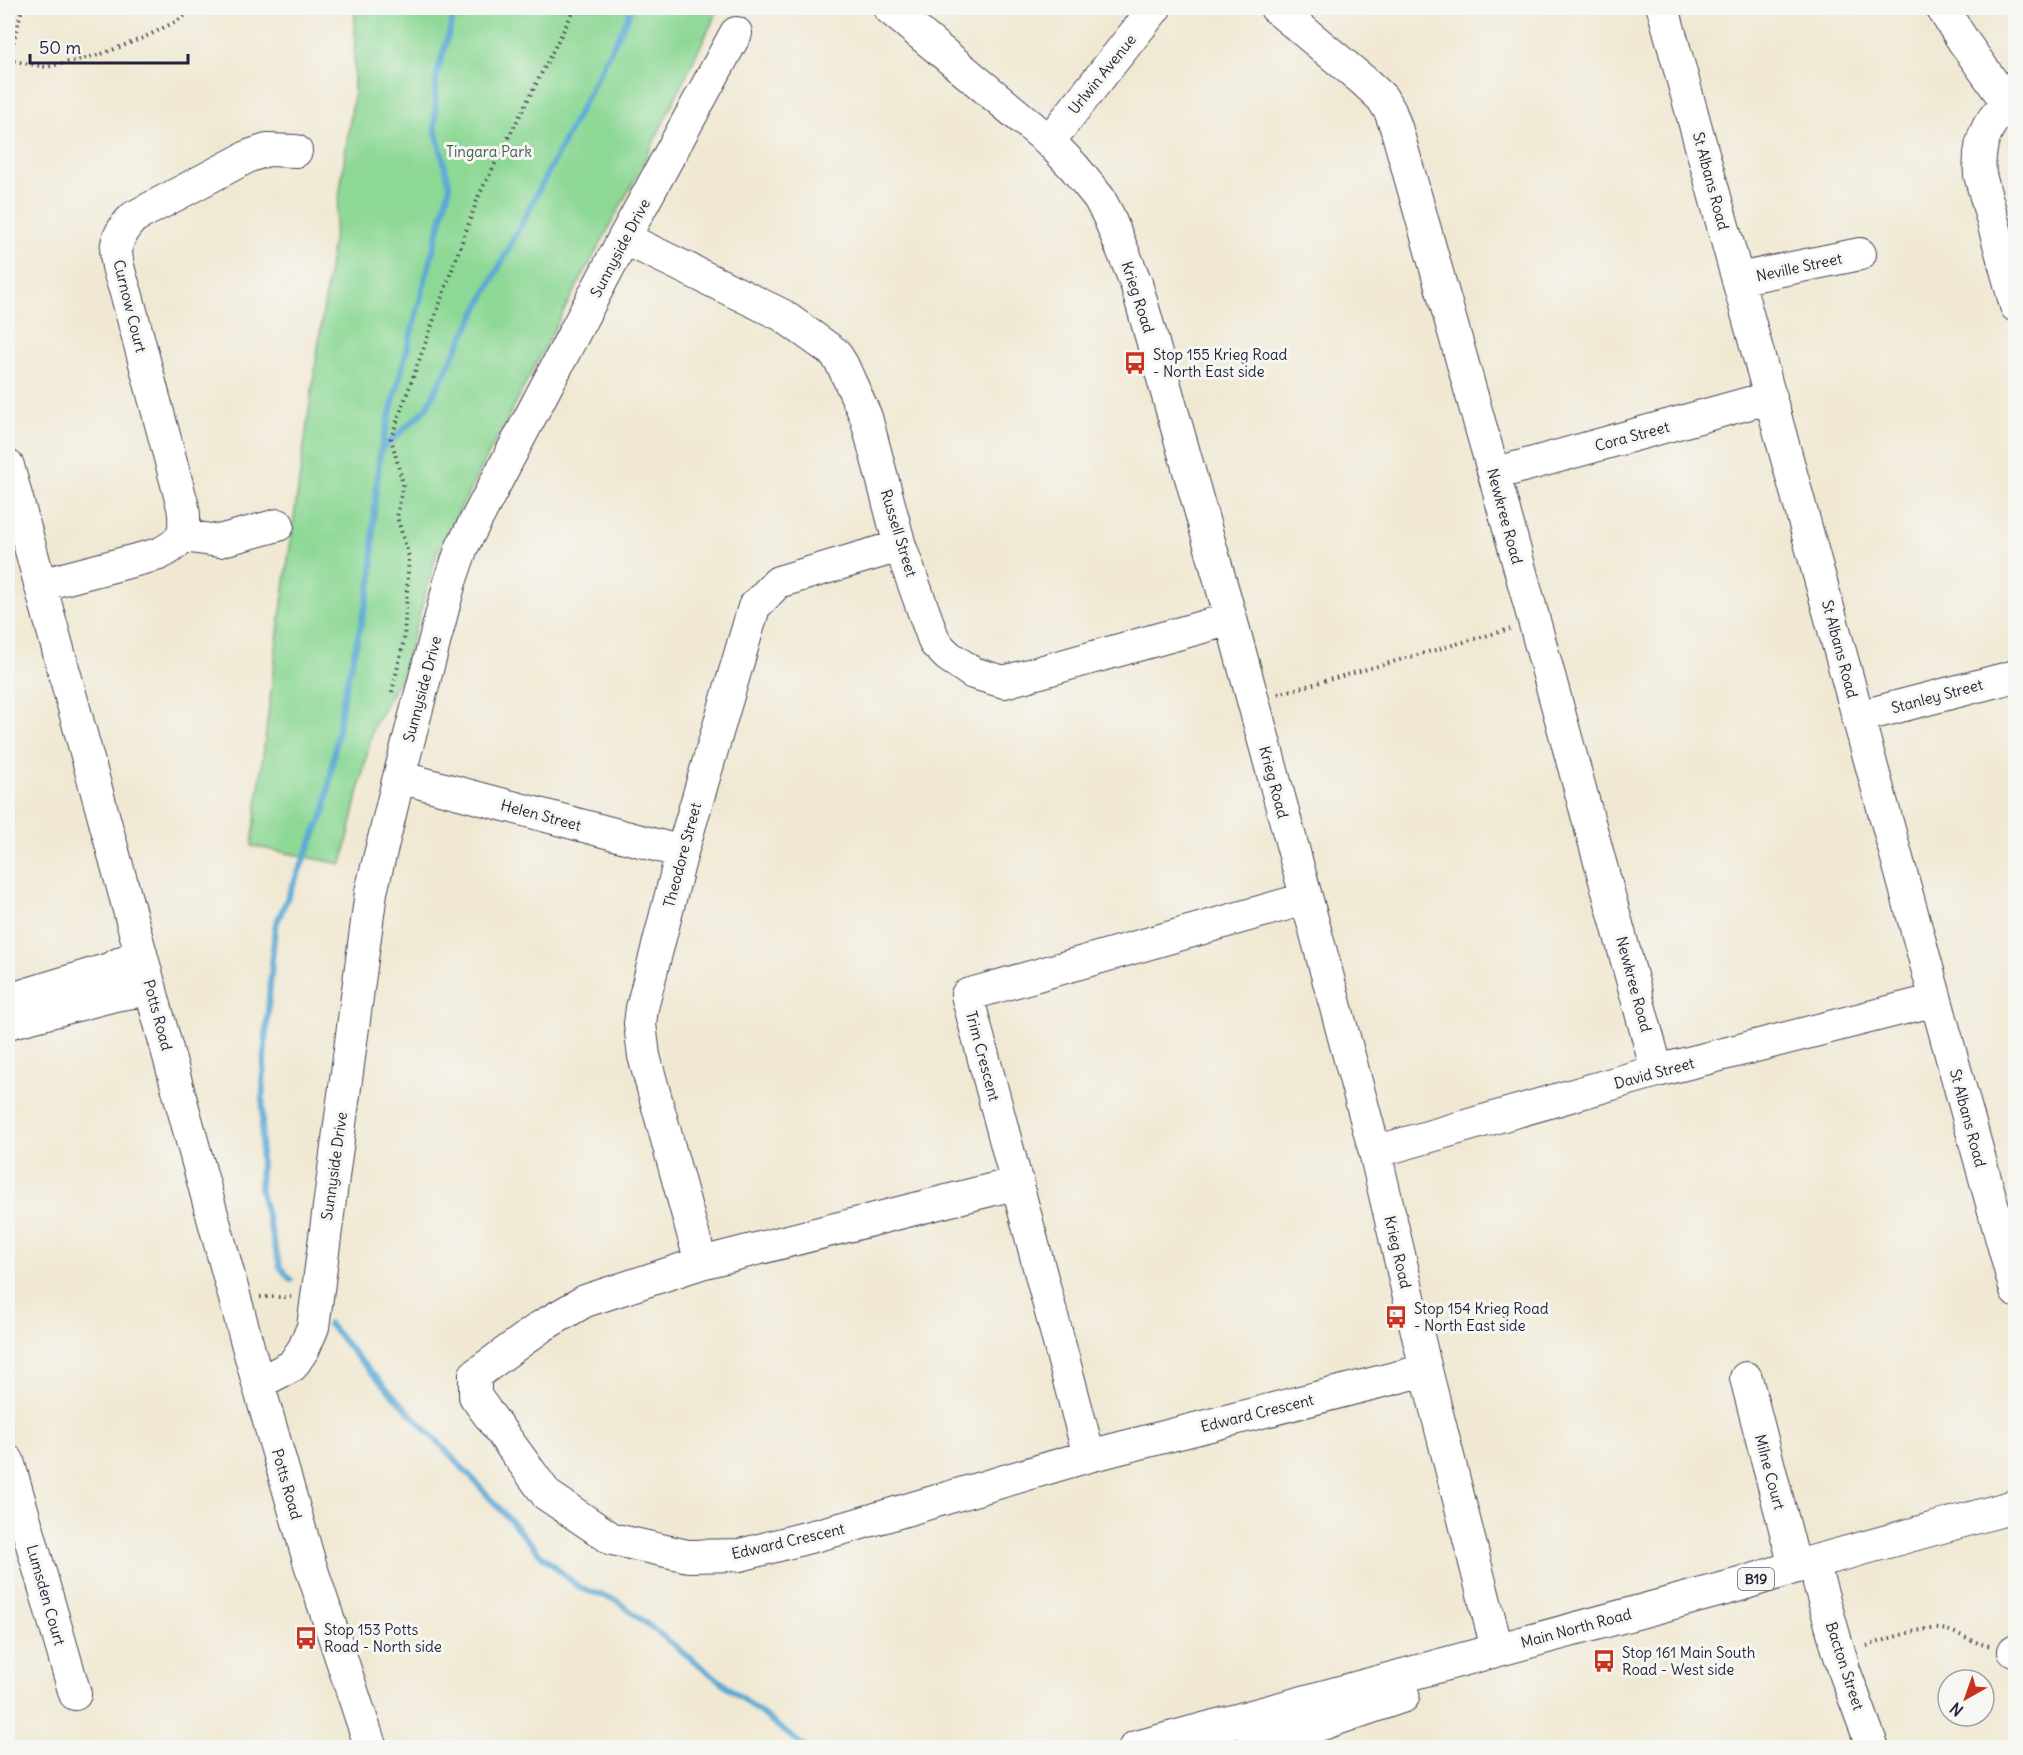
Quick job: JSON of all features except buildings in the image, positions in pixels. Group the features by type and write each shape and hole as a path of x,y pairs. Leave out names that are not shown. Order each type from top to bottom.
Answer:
{"main road":[{"name":"Main North Road","path":"1250,1748 1405,1696 1543,1659 2016,1506"},
{"name":"Main North Road","path":"1136,1748 1738,1585 1807,1575 2016,1528"},
{"path":"1471,1678 1497,1649 1515,1656 1543,1659"}],"street":[{"name":"Krieg Road","path":"889,8 1049,141 1074,167 1099,198 1108,214 1136,283 1231,619 1375,1152 1426,1370 1497,1649"},
{"name":"Urlwin Avenue","path":"1049,141 1155,8"},
{"name":"Newkree Road","path":"1276,8 1365,82 1382,98 1390,111 1401,142 1494,474 1657,1071"},
{"name":"St Albans Road","path":"1663,8 2016,1291"},
{"path":"1942,8 1964,42 2012,101 1998,111 1991,122 1980,147 1978,161 2016,306"},
{"name":"Sunnyside Drive","path":"258,1383 292,1366 304,1348 313,1327 371,892 450,582 462,547 624,238 736,33"},
{"name":"Curnow Court","path":"183,536 185,521 183,507 127,296 118,270 116,254 119,235 134,217 249,156 267,150 296,151"},
{"name":"Russell Street","path":"624,238 782,315 835,353 866,417 900,546 935,643 948,656 973,673 1004,682 1231,619"},
{"name":"Neville Street","path":"1738,279 1860,254"},
{"name":"Cora Street","path":"1494,474 1771,397"},
{"name":"Potts Road","path":"8,466 238,1311 310,1564 356,1748"},
{"path":"40,585 159,554 173,547 183,536 219,541 278,525"},
{"name":"Theodore Street","path":"701,1263 644,1056 640,1024 642,1008 682,852 754,607 778,582 900,546"},
{"name":"Stanley Street","path":"1858,717 2016,676"},
{"name":"Helen Street","path":"399,777 682,852"},
{"name":"Trim Crescent","path":"1089,1456 967,995 1305,899"},
{"path":"8,1000 109,969 141,953"},
{"path":"8,1023 115,995 151,989"},
{"name":"David Street","path":"1375,1152 1657,1071 1936,1000"},
{"name":"Edward Crescent","path":"1018,1184 701,1263 585,1301 542,1326 475,1375 475,1396 547,1495 612,1539 688,1556 740,1556 848,1527 1089,1456 1426,1370"},
{"name":"Milne Court","path":"1746,1378 1807,1575"},
{"name":"Lumsden Court","path":"8,1461 75,1694"},
{"name":"Potts Road","path":"310,1564 371,1748"},
{"name":"Bacton Street","path":"1807,1575 1873,1748"}],"path":[{"path":"22,8 8,60 46,67 99,54 143,38 176,22 197,8"},
{"path":"391,700 404,640 408,557 397,517 403,484 391,438 479,195 575,8"},
{"path":"1274,695 1511,628"},
{"path":"238,1311 252,1308 250,1293 262,1298 300,1297"},
{"path":"1867,1646 1906,1634 1936,1629 1950,1631 1974,1643 2015,1651"}],"green space":[{"name":"Tingara Park","path":"355,8 719,8 642,166 437,553 402,675 373,728 342,864 252,846 280,617 354,92"}],"waterway":[{"path":"291,1280 280,1267 260,1188 264,1058 275,927 325,810 343,699 372,578 374,511 380,452 450,186 435,128 436,78 456,8"},
{"path":"380,451 426,409 631,8"},
{"path":"329,1324 542,1556 580,1588 616,1600 806,1748"}],"place":[{"name":"Stop 155 Krieg Road - North East side","path":"1135,363"},
{"name":"Stop 154 Krieg Road - North East side","path":"1396,1317"},
{"name":"Stop 153 Potts Road - North side","path":"306,1638"},
{"name":"Stop 161 Main South Road - West side","path":"1604,1661"}]}
